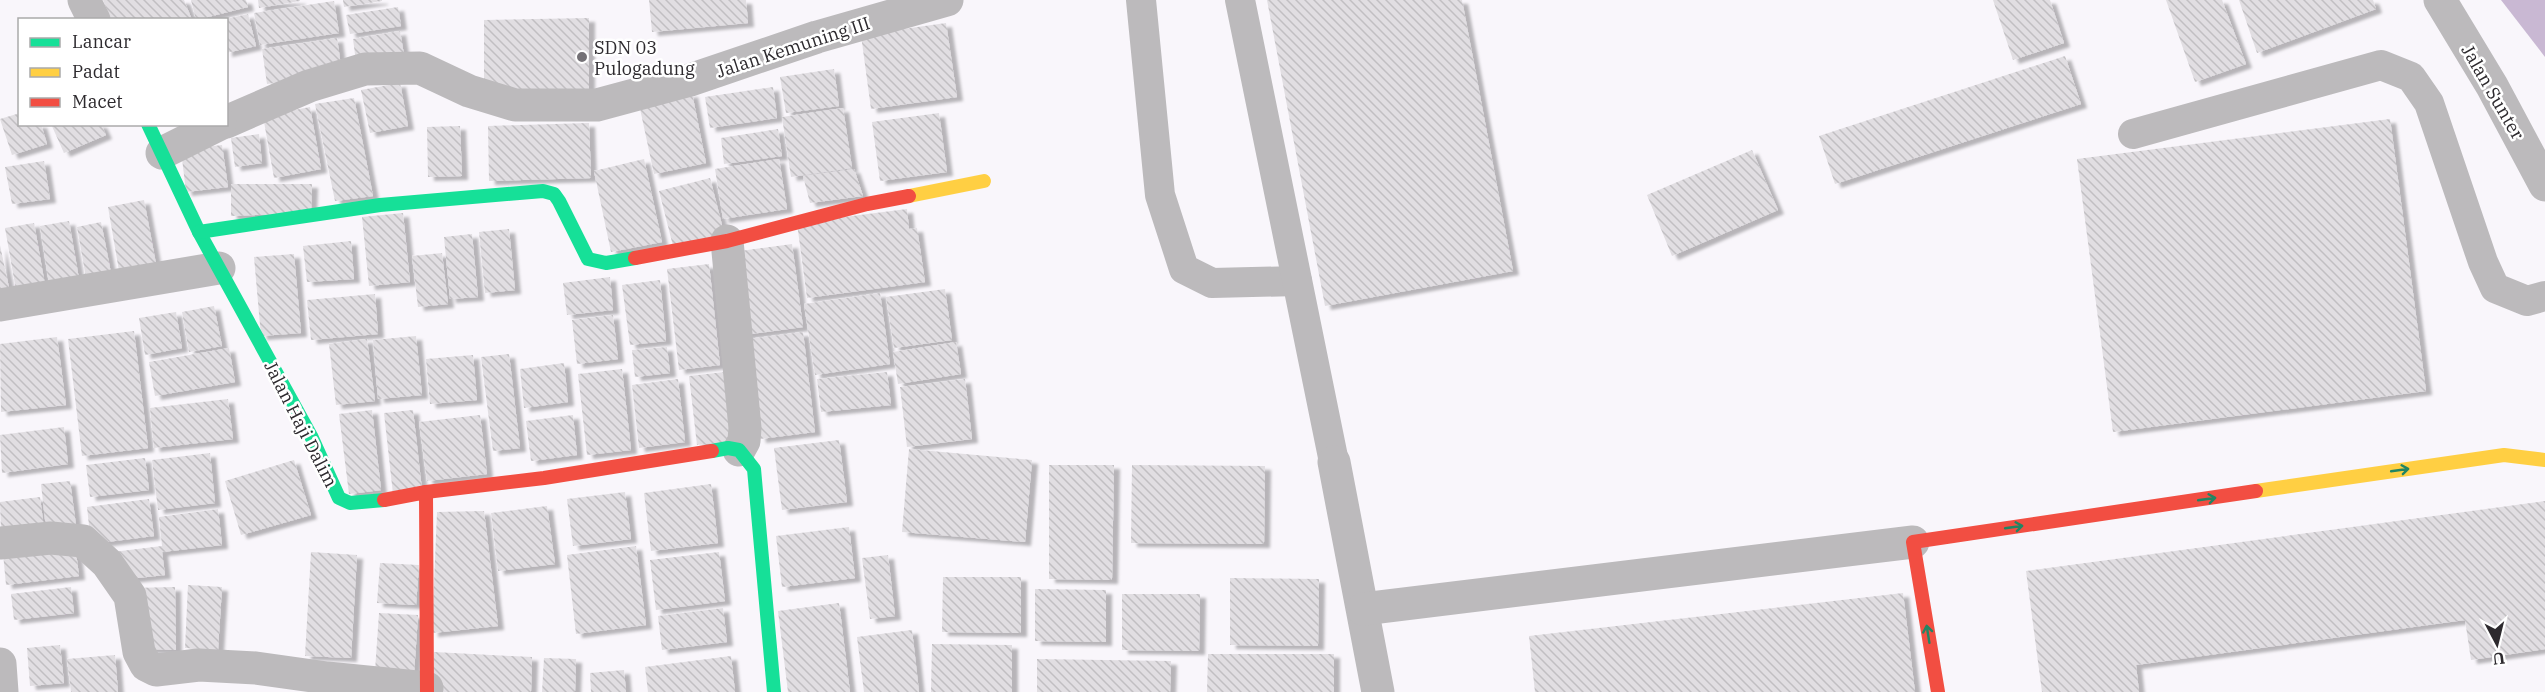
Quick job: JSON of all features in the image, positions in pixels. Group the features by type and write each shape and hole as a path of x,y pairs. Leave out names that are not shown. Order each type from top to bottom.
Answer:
{"street":[{"path":"84,0 93,18"},
{"name":"Jalan Kemuning III","path":"228,121 309,86 365,69 420,68 469,91 515,105 597,105 690,80 818,37 947,0"},
{"name":"Jalan Sunter","path":"2440,0 2492,86 2545,185"},
{"path":"155,139 211,126"},
{"name":"Jalan Haji Dalim","path":"155,139 199,232 311,436 339,498 350,503 365,503 426,492"},
{"path":"199,232 380,205 543,191 554,194 559,201 588,259 606,263 727,241 867,204 984,181"},
{"path":"727,241 745,428 744,441 739,450"},
{"path":"0,305 219,268"},
{"path":"0,543 51,538 82,541 107,563 130,596 139,652 146,665 156,670 199,665 256,668 427,690 426,492 544,478 728,448 739,450 754,469 774,692"},
{"path":"1364,609 1913,542 2504,455 2545,460"},
{"path":"1334,462 1364,609 1378,692"},
{"path":"1913,542 1938,692"},
{"path":"0,664 2,692"}],"lane":[{"path":"1141,0 1160,195 1184,269 1212,283 1297,281"},
{"path":"1240,0 1334,462"},
{"path":"2133,134 2381,65 2411,76 2429,103 2483,262 2495,288 2527,301 2545,296"}],"shaded area":[{"path":"2501,0 2545,0 2545,57"}],"building":[{"path":"103,0 184,0 191,18 110,18"},
{"path":"191,0 246,0 248,7 204,18 196,18"},
{"path":"258,0 300,0 300,1 259,8"},
{"path":"343,0 382,0 382,1 344,7"},
{"path":"649,0 746,0 748,23 652,32"},
{"path":"1267,0 1462,0 1513,271 1325,306"},
{"path":"1993,0 2050,0 2064,43 2013,60"},
{"path":"2166,0 2222,0 2246,64 2195,82"},
{"path":"2239,0 2373,0 2376,9 2257,53"},
{"path":"334,1 339,33 260,45 254,13"},
{"path":"398,7 401,26 350,34 346,15"},
{"path":"248,14 256,46 228,53 228,19"},
{"path":"589,18 589,90 484,91 484,20"},
{"path":"946,23 957,97 871,109 861,35"},
{"path":"400,31 404,55 356,62 353,39"},
{"path":"337,38 342,73 267,84 262,49"},
{"path":"2065,56 2081,104 1835,184 1819,136"},
{"path":"834,69 839,106 786,113 780,77"},
{"path":"400,83 408,126 370,133 361,90"},
{"path":"773,87 777,118 710,128 705,97"},
{"path":"692,93 706,163 654,174 639,104"},
{"path":"354,98 373,196 335,201 315,104"},
{"path":"310,107 321,169 274,178 263,116"},
{"path":"843,108 852,168 791,177 782,117"},
{"path":"939,113 947,172 880,181 872,122"},
{"path":"18,114 18,126 42,126 47,144 12,155 0,119"},
{"path":"2390,119 2426,391 2113,432 2077,159"},
{"path":"589,123 591,178 489,181 488,126"},
{"path":"52,126 102,126 106,135 64,153"},
{"path":"460,126 462,176 428,177 427,127"},
{"path":"778,129 782,156 724,164 721,138"},
{"path":"259,134 262,163 235,167 231,138"},
{"path":"222,145 228,187 186,192 181,150"},
{"path":"1752,150 1778,210 1672,256 1647,195"},
{"path":"644,159 662,242 611,252 594,171"},
{"path":"779,159 787,209 723,219 715,169"},
{"path":"44,161 50,199 12,204 5,167"},
{"path":"854,169 863,196 810,203 803,176"},
{"path":"710,178 724,233 673,246 659,191"},
{"path":"231,184 312,184 311,213 231,216"},
{"path":"144,200 156,264 119,271 108,207"},
{"path":"907,209 909,229 917,228 925,282 807,298 797,223"},
{"path":"403,213 410,282 369,286 362,217"},
{"path":"69,221 79,279 49,284 40,226"},
{"path":"101,222 111,273 86,278 77,227"},
{"path":"34,223 45,285 16,290 5,228"},
{"path":"509,229 515,290 485,293 479,232"},
{"path":"472,234 478,297 450,299 444,237"},
{"path":"351,241 354,279 307,282 303,246"},
{"path":"792,244 803,327 744,335 733,252"},
{"path":"0,245 9,288 0,289"},
{"path":"442,253 448,304 418,307 412,256"},
{"path":"294,254 301,333 261,336 254,257"},
{"path":"709,264 720,365 679,370 667,269"},
{"path":"610,277 613,310 567,315 563,283"},
{"path":"660,280 666,341 630,345 622,285"},
{"path":"945,289 952,340 894,348 886,297"},
{"path":"880,293 890,364 815,375 804,304"},
{"path":"375,294 378,334 311,340 307,300"},
{"path":"214,306 222,346 189,352 182,312"},
{"path":"176,312 182,348 145,355 139,318"},
{"path":"613,315 618,359 577,364 572,320"},
{"path":"134,331 148,448 82,456 68,339"},
{"path":"803,332 815,432 760,439 747,339"},
{"path":"416,336 422,395 378,399 373,340"},
{"path":"57,337 66,405 1,412 0,344"},
{"path":"367,339 375,401 336,405 329,344"},
{"path":"956,342 961,374 898,384 893,352"},
{"path":"667,347 670,373 635,377 632,350"},
{"path":"229,348 235,382 155,396 149,362"},
{"path":"509,354 520,448 493,451 481,357"},
{"path":"473,355 477,400 430,404 426,359"},
{"path":"564,363 568,402 524,408 520,369"},
{"path":"622,369 631,450 587,455 578,374"},
{"path":"733,371 740,440 697,445 689,376"},
{"path":"887,372 891,405 821,412 817,379"},
{"path":"678,379 685,442 639,448 632,385"},
{"path":"965,379 972,439 907,447 900,387"},
{"path":"228,399 233,439 154,448 150,408"},
{"path":"372,410 381,490 349,494 339,414"},
{"path":"413,410 422,490 393,494 384,413"},
{"path":"480,415 487,474 427,481 419,422"},
{"path":"573,415 577,455 531,461 526,421"},
{"path":"64,427 68,464 2,473 0,435"},
{"path":"839,440 847,502 782,510 774,448"},
{"path":"909,449 1032,460 1025,542 902,532"},
{"path":"210,453 215,503 158,510 152,460"},
{"path":"145,458 149,490 90,497 86,465"},
{"path":"294,460 311,515 241,535 225,481"},
{"path":"1049,465 1114,465 1112,580 1049,579"},
{"path":"1132,465 1265,466 1264,544 1131,543"},
{"path":"70,481 77,533 47,537 41,484"},
{"path":"711,484 718,543 651,551 644,493"},
{"path":"625,492 631,539 573,546 567,499"},
{"path":"40,497 44,529 1,534 0,502"},
{"path":"149,499 154,536 91,544 87,507"},
{"path":"2545,501 2545,649 2471,660 2465,620 2136,665 2139,692 2042,692 2026,571"},
{"path":"547,506 555,564 498,571 491,513"},
{"path":"218,509 222,545 162,552 165,575 120,580 113,552 162,546 159,517"},
{"path":"484,511 498,626 432,633 437,512"},
{"path":"849,527 855,578 782,587 776,536"},
{"path":"75,544 79,576 6,585 3,553"},
{"path":"636,546 646,625 576,634 567,555"},
{"path":"311,552 357,555 351,658 305,656"},
{"path":"719,552 725,601 656,610 650,560"},
{"path":"888,555 895,616 870,619 862,558"},
{"path":"380,563 419,565 416,605 377,603"},
{"path":"943,577 1021,577 1021,633 942,632"},
{"path":"1230,578 1319,579 1318,646 1230,645"},
{"path":"188,585 222,587 218,650 185,648"},
{"path":"71,587 74,613 14,620 11,594"},
{"path":"175,587 176,650 143,649 131,588"},
{"path":"1035,589 1106,590 1106,642 1035,641"},
{"path":"1903,593 1915,692 1535,692 1529,636"},
{"path":"1122,594 1200,594 1199,651 1122,650"},
{"path":"839,603 850,692 788,692 778,611"},
{"path":"723,608 727,642 662,650 658,616"},
{"path":"379,613 418,615 414,674 375,671"},
{"path":"912,630 919,692 864,692 857,637"},
{"path":"932,644 1012,645 1012,692 931,692"},
{"path":"60,645 64,683 30,686 27,648"},
{"path":"434,652 532,657 531,692 432,692"},
{"path":"1208,654 1334,654 1334,692 1207,692"},
{"path":"115,655 118,692 71,692 67,659"},
{"path":"731,656 735,692 648,692 645,667"},
{"path":"544,658 576,659 575,692 542,692"},
{"path":"1037,659 1171,661 1170,692 1037,692"},
{"path":"624,670 626,692 591,692 590,673"}],"traffic: fast":[{"path":"149,126 199,232 311,436 339,498 350,503 384,500"},
{"path":"199,232 380,205 543,191 554,194 559,201 588,259 606,263 635,258"},
{"path":"712,451 728,448 739,450 754,469 774,692"}],"traffic: slow":[{"path":"909,196 984,181"},
{"path":"2256,491 2504,455 2545,460"}],"traffic: jam":[{"path":"635,258 727,241 867,204 909,196"},
{"path":"426,492 544,478 712,451"},
{"path":"1938,692 1913,542 2256,491"},
{"path":"384,500 426,492 427,692"}],"place":[{"name":"SDN 03 Pulogadung","path":"582,57"}]}
